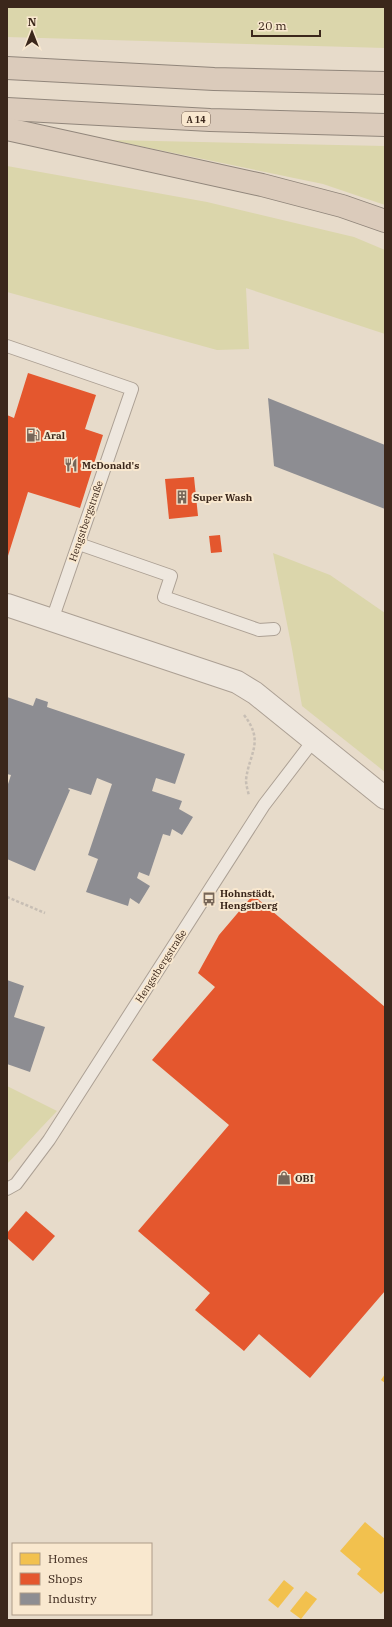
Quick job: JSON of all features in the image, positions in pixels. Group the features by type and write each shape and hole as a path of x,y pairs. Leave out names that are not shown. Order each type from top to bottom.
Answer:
{"highway":[{"path":"7,68 214,79 385,83"},
{"name":"A 14","path":"7,109 210,120 385,125"},
{"path":"7,130 262,185 342,206 385,221"}],"street":[{"path":"7,605 237,682 255,693 385,798"}],"lane":[{"name":"Hengstbergstraße","path":"7,346 132,389 52,620"},
{"path":"78,544 171,576 164,597 259,630 274,629"},
{"name":"Hengstbergstraße","path":"7,1189 16,1184 49,1140 264,805 313,741"}],"path":[{"path":"240,712 245,715 253,729 255,745 246,781 249,796 264,805"},
{"path":"7,897 45,913"}],"shaded area":[{"path":"7,7 385,8 385,48 7,37"},
{"path":"111,140 385,146 385,205 323,184"},
{"path":"7,166 207,202 354,237 385,250 385,334 246,288 249,349 217,350 7,292"},
{"path":"273,553 330,575 385,613 385,772 302,706"},
{"path":"7,1086 57,1111 7,1164"}],"building: Homes":[{"path":"385,1374 385,1383 381,1380"},
{"path":"365,1522 385,1539 385,1590 381,1594 357,1574 361,1569 340,1551"},
{"path":"284,1580 294,1588 278,1608 268,1600"},
{"path":"306,1591 317,1599 301,1619 290,1611"}],"building: Shops":[{"path":"28,373 96,395 85,429 103,435 80,508 28,492 7,559 7,415 14,418"},
{"name":"Super Wash","path":"194,477 198,516 169,519 165,479"},
{"path":"220,535 222,552 211,553 209,536"},
{"name":"OBI","path":"253,895 385,1007 385,1291 310,1378 259,1334 244,1351 195,1310 210,1293 138,1231 229,1125 152,1060 215,987 198,973 219,935"},
{"path":"26,1211 55,1236 33,1261 7,1238 7,1233"}],"building: Industry":[{"path":"268,398 385,445 385,509 274,466"},
{"path":"7,697 33,706 36,698 48,702 47,707 185,754 175,784 156,778 152,791 182,801 179,809 193,817 182,835 172,829 170,836 163,834 149,876 139,872 137,878 150,886 139,904 130,898 128,906 86,892 98,859 88,855 112,784 97,778 91,795 69,788 68,789 70,790 35,871 7,859 7,787 11,775 7,774"},
{"path":"7,980 24,986 14,1017 45,1027 30,1072 7,1064"}],"place":[{"name":"Aral","path":"33,435"},
{"name":"McDonald's","path":"71,465"},
{"name":"Super Wash","path":"182,497"},
{"name":"Hohnstädt, Hengstberg","path":"209,899"},
{"name":"OBI","path":"284,1178"}]}
